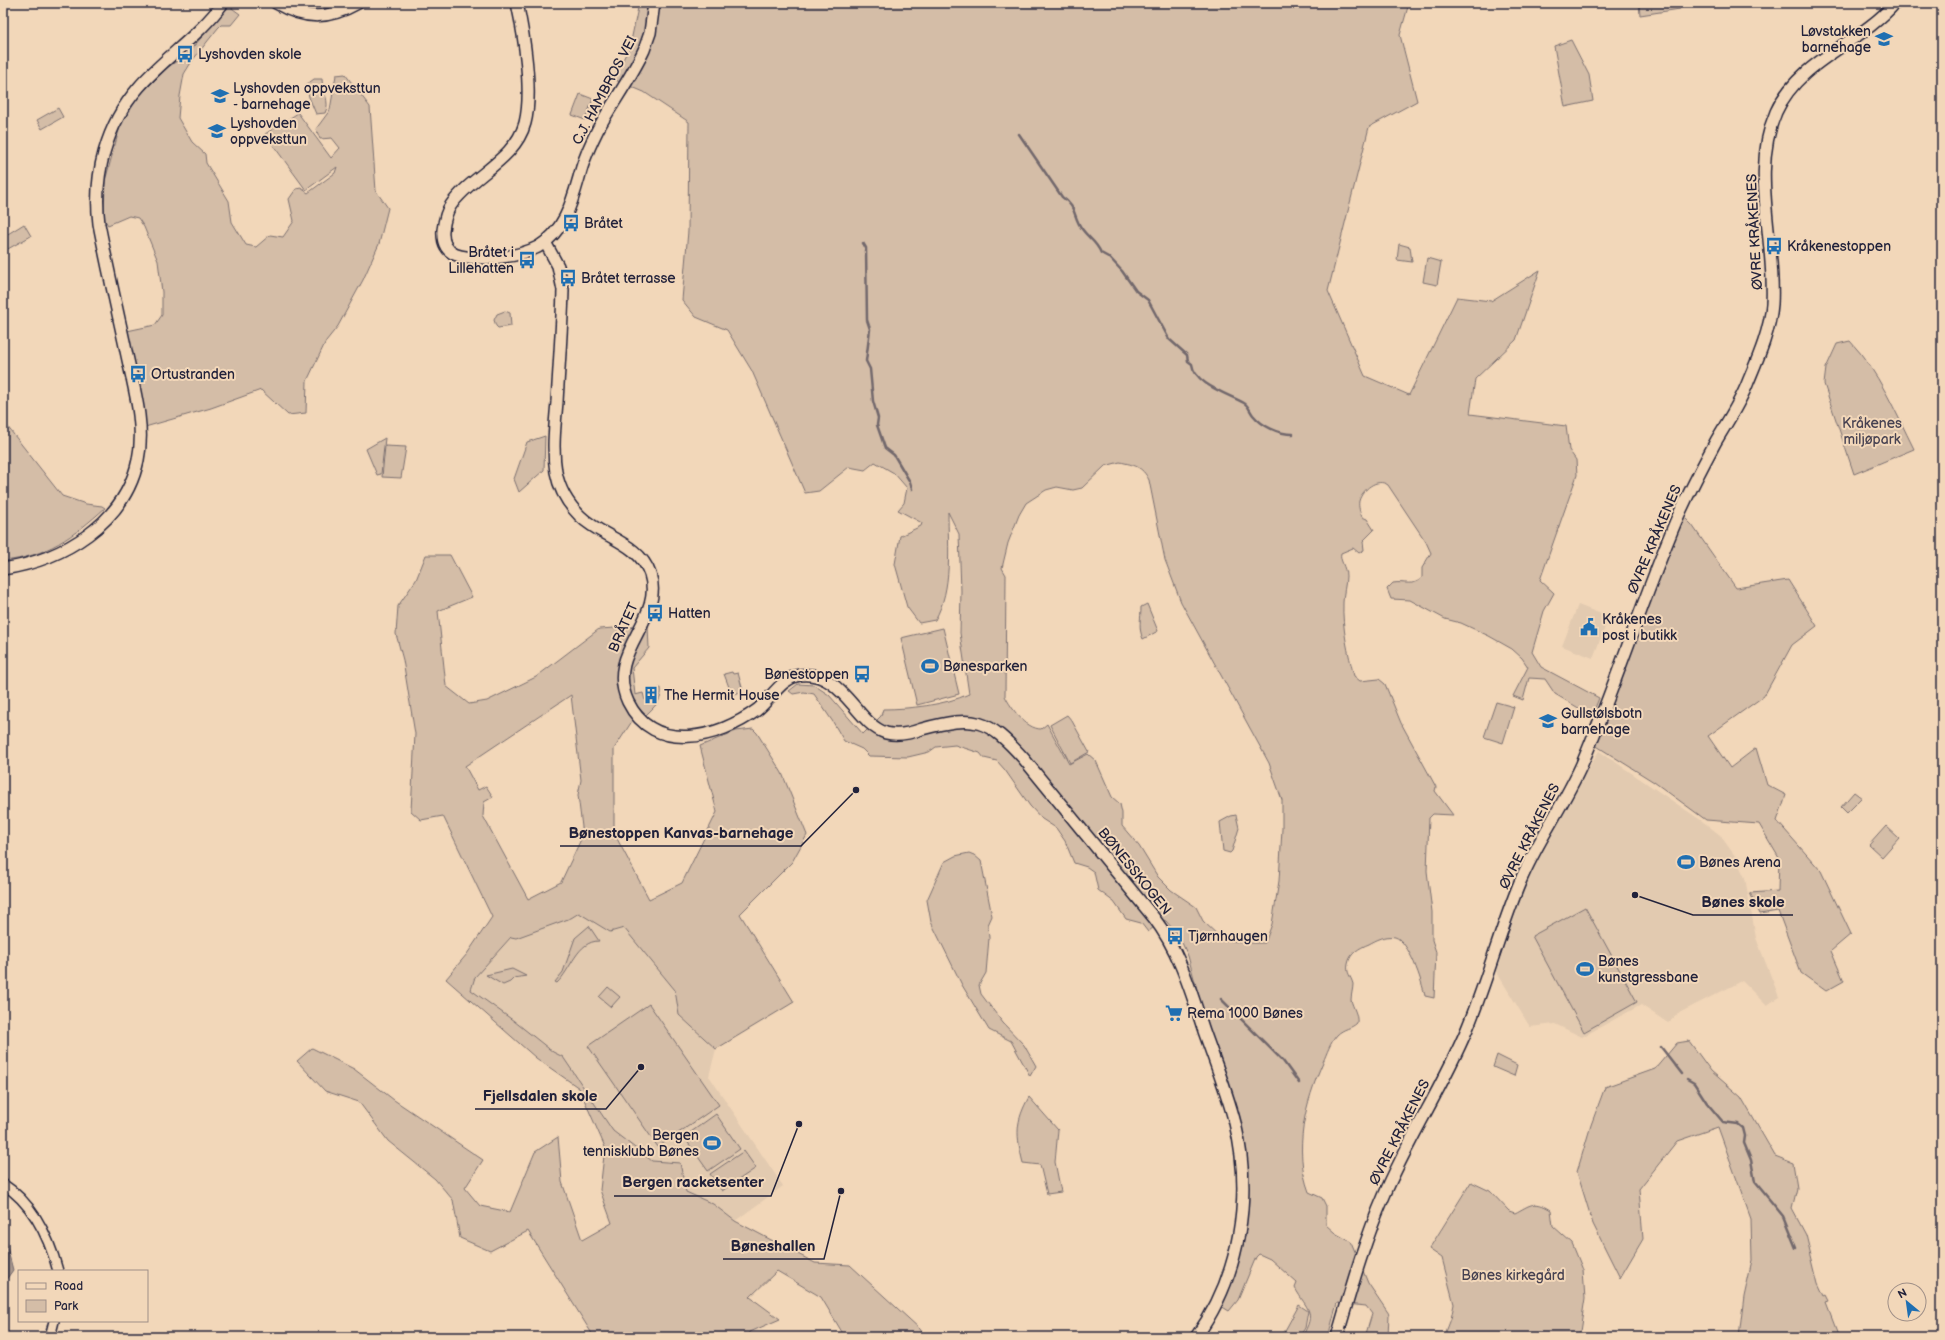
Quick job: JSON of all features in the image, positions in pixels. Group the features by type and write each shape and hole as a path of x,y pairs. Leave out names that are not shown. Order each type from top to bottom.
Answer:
{"main road":[{"path":"3,569 31,564 49,558 80,541 116,509 131,483 138,459 140,434 138,410 99,224 96,197 99,170 107,141 128,101 143,84 207,23 223,3"},
{"path":"276,3 294,12 313,16 337,13 358,3"},
{"name":"C.J. HAMBROS VEI","path":"517,3 528,83 527,108 524,124 513,146 465,190 450,206 444,225 443,241 445,246 455,255 486,258 519,254 545,242 558,230 566,216 590,146 644,50 650,34 654,3"},
{"name":"ØVRE KRÅKENES","path":"1337,1337 1363,1249 1384,1194 1452,1063 1467,1028 1524,872 1581,766 1651,579 1672,529 1708,455 1746,388 1762,345 1772,304 1772,265 1765,178 1766,144 1775,116 1782,101 1800,77 1819,60 1876,22 1895,3"},
{"name":"BRÅTET","path":"545,242 558,266 563,290 554,455 559,483 570,503 585,520 598,530 630,548 639,555 649,572 652,586 649,609 624,662 622,678 628,702 639,717 652,728 674,737 691,738 709,734 747,716 762,706 784,682 794,676"},
{"name":"BØNESSKOGEN","path":"794,676 813,676 836,686 870,722 886,733 913,732 958,721 984,725 998,732 1024,759 1166,935 1185,974 1230,1107 1238,1139 1242,1170 1241,1220 1231,1266 1217,1304 1196,1337"}],"street":[{"path":"3,1184 20,1197 40,1224 48,1239 58,1270"},
{"path":"50,1337 54,1322"}],"shaded area":[{"path":"1578,605 1609,617 1593,658 1562,646"},
{"path":"1599,751 1702,821 1720,835 1735,856 1745,878 1756,938 1779,997 1766,1005 1742,981 1679,1013 1668,1023 1641,1005 1582,1037 1555,1024 1530,1027 1496,971 1525,886 1582,778"},
{"path":"579,913 610,932 624,928 675,990 679,1015 716,1049 709,1076 783,1186 735,1221 713,1204 686,1192 680,1163 652,1161 613,1131 563,1057 553,1052 514,1021 471,990 475,977 511,937 516,938 571,918"},
{"path":"3,1232 13,1270 3,1284"}],"green space":[{"path":"639,3 1409,3 1400,35 1417,101 1369,127 1328,291 1365,376 1409,395 1457,297 1491,301 1540,270 1516,340 1475,379 1470,414 1566,426 1569,450 1576,460 1577,475 1540,580 1554,593 1544,611 1532,652 1541,667 1599,698 1592,716 1555,694 1545,679 1529,678 1523,700 1513,696 1528,667 1522,658 1512,649 1461,623 1445,619 1410,600 1391,599 1387,589 1393,583 1412,583 1419,581 1422,578 1422,568 1431,553 1426,542 1388,485 1384,483 1375,484 1370,486 1363,493 1359,501 1360,511 1362,517 1367,519 1374,530 1363,541 1364,550 1359,553 1353,548 1341,553 1346,576 1343,603 1344,631 1354,676 1360,681 1379,679 1385,684 1401,723 1436,787 1435,791 1453,815 1433,814 1429,818 1427,871 1432,912 1432,940 1436,952 1434,998 1425,996 1418,972 1410,954 1400,940 1395,937 1385,937 1362,947 1353,954 1349,960 1348,970 1353,984 1351,1000 1356,1014 1357,1023 1337,1035 1329,1048 1306,1110 1303,1126 1302,1159 1304,1176 1309,1192 1322,1198 1326,1206 1326,1225 1335,1233 1351,1242 1368,1283 1389,1314 1388,1337 1365,1337 1372,1314 1366,1306 1337,1303 1328,1337 1302,1337 1310,1316 1309,1311 1295,1288 1297,1283 1270,1259 1259,1254 1256,1257 1238,1300 1229,1311 1221,1306 1246,1209 1217,1050 1202,1008 1188,956 1179,936 1166,921 1162,920 1148,932 1141,923 1126,919 1114,902 1098,890 1094,872 1087,867 1074,863 1065,841 1056,828 1042,819 1030,806 997,761 984,758 980,753 955,745 936,747 929,752 908,757 869,756 862,749 844,741 814,694 804,692 793,694 789,691 798,684 814,685 829,695 863,734 881,716 883,709 927,706 949,701 969,694 960,633 961,591 959,534 948,512 949,554 945,595 935,620 919,623 907,607 895,564 900,536 921,526 922,523 898,510 904,503 907,488 894,473 875,462 865,470 849,467 819,491 805,493 752,371 727,330 696,317 682,300 688,231 689,122 644,92 613,79 630,46","holes":["1120,462 1137,467 1149,480 1165,560 1181,602 1269,763 1282,800 1279,881 1272,924 1265,943 1244,943 1222,939 1203,921 1196,907 1171,890 1158,877 1139,846 1122,826 1120,804 1112,797 1096,761 1088,754 1069,764 1047,724 1041,729 1030,726 1015,712 1005,696 1006,575 1002,568 1008,543 1019,515 1026,503 1046,490 1057,487 1073,490 1082,488 1105,466"]},
{"path":"1639,3 1679,3 1680,9 1640,15"},
{"path":"229,6 240,14 231,25 221,25 218,28 192,61 184,74 178,118 192,142 205,154 206,163 229,201 232,222 246,245 256,247 270,235 283,237 294,221 289,199 296,189 301,188 308,193 335,173 337,167 306,190 265,134 298,113 331,158 340,148 332,138 320,139 316,129 330,110 336,75 345,74 370,107 376,191 388,208 379,244 363,280 338,326 326,341 307,381 306,413 288,415 261,390 211,408 145,427 127,331 155,325 162,315 162,292 158,261 144,227 138,218 129,216 108,225 104,219 105,181 121,123 138,97 168,67 186,55"},
{"path":"1571,40 1589,75 1593,101 1565,107 1554,46"},
{"path":"314,79 322,79 327,101 327,109 325,113 316,114 309,97 306,85"},
{"path":"580,94 593,99 585,120 572,115"},
{"path":"58,108 63,117 42,129 37,120"},
{"path":"24,224 31,236 6,250 3,244 3,237"},
{"path":"1399,244 1410,247 1412,262 1397,260"},
{"path":"1427,258 1441,262 1437,285 1423,282"},
{"path":"505,311 510,313 511,326 498,328 494,320 497,314"},
{"name":"Kråkenes miljøpark","path":"1850,341 1870,366 1878,379 1914,449 1854,474 1824,384 1826,368 1837,344"},
{"path":"3,421 62,496 86,504 102,506 105,508 82,528 58,544 33,555 3,561"},
{"path":"545,436 544,470 519,492 514,479 527,442"},
{"path":"385,438 381,474 377,475 366,449"},
{"path":"385,446 406,447 401,478 382,477"},
{"path":"1681,514 1692,525 1736,588 1788,580 1817,626 1792,645 1764,696 1708,736 1730,768 1756,748 1767,785 1786,795 1777,821 1821,871 1851,934 1831,951 1844,981 1826,991 1801,973 1778,911 1760,914 1750,893 1778,891 1779,858 1759,824 1706,820 1654,782 1595,745 1587,733"},
{"path":"426,555 450,555 472,597 438,611 446,686 469,704 487,701 536,677 599,629 648,626 649,648 632,668 635,695 643,693 645,700 659,696 657,689 661,688 661,696 646,715 640,709 614,749 614,833 649,899 682,883 717,812 700,746 736,731 753,729 757,733 782,773 807,835 792,862 740,914 794,1002 716,1049 679,1015 675,990 624,928 610,932 579,913 571,918 516,938 511,937 475,977 471,990 514,1021 553,1052 563,1057 613,1131 652,1161 680,1163 686,1192 713,1204 735,1221 815,1263 850,1265 920,1329 925,1337 845,1337 821,1297 777,1271 750,1297 780,1319 750,1332 749,1337 594,1337 528,1231 490,1251 460,1238 453,1200 435,1179 388,1141 359,1102 325,1091 297,1061 312,1048 354,1069 394,1100 483,1160 465,1188 480,1206 510,1212 535,1152 558,1137 562,1182 582,1240 612,1223 600,1190 605,1147 579,1088 536,1058 446,979 467,954 492,917 443,816 421,820 411,811 415,734 403,660 396,634 398,606 416,580","holes":["571,695 581,780 578,795 583,835 561,882 528,899 483,816 484,802 493,797 486,786 478,790 465,766"]},
{"path":"1147,604 1158,631 1143,639 1140,627 1141,607"},
{"name":"Bønesparken","path":"943,628 959,694 917,705 901,638"},
{"path":"732,672 733,674 738,673 743,691 732,695 724,674"},
{"path":"1496,702 1514,707 1503,743 1484,737"},
{"path":"1067,715 1072,721 1089,752 1070,763 1050,725"},
{"path":"1854,792 1862,798 1847,813 1841,807"},
{"path":"1236,815 1239,828 1232,851 1230,853 1223,851 1220,822"},
{"path":"1886,826 1899,838 1882,857 1869,845"},
{"path":"969,853 981,861 992,916 988,925 989,938 986,973 979,985 981,994 1003,1023 1024,1045 1036,1066 1030,1076 1011,1041 989,1030 962,985 931,922 927,900 944,862 955,856"},
{"name":"Bønes kunstgressbane","path":"1585,907 1637,1002 1584,1032 1532,936"},
{"path":"589,926 599,941 591,942 585,946 575,957 557,983 555,982 563,972 575,938"},
{"path":"512,969 526,976 514,978 510,982 503,985 486,975"},
{"path":"608,987 620,997 611,1007 599,997"},
{"path":"649,1004 719,1105 658,1147 588,1046"},
{"path":"1689,1041 1711,1071 1741,1097 1775,1156 1793,1163 1797,1188 1792,1209 1806,1235 1818,1284 1824,1297 1826,1296 1829,1302 1826,1303 1839,1337 1739,1337 1744,1296 1752,1260 1751,1219 1718,1127 1677,1141 1639,1189 1643,1239 1620,1278 1593,1224 1577,1172 1591,1125 1605,1087 1655,1069 1677,1043"},
{"path":"1497,1055 1517,1065 1514,1076 1493,1067"},
{"path":"1029,1097 1058,1130 1055,1162 1061,1192 1047,1194 1040,1165 1023,1163 1018,1129 1021,1114"},
{"name":"Bergen tennisklubb Bønes","path":"716,1114 740,1149 708,1171 684,1137"},
{"path":"744,1151 756,1168 722,1191 710,1174"},
{"name":"Bønes kirkegård","path":"1471,1182 1490,1191 1509,1211 1515,1213 1528,1206 1536,1204 1551,1210 1553,1226 1572,1243 1583,1270 1585,1298 1579,1337 1444,1337 1451,1319 1454,1304 1442,1258 1429,1249"},
{"path":"1299,1305 1308,1311 1305,1328 1299,1337 1282,1336"}],"waterway":[{"path":"1019,134 1062,197 1073,208 1079,225 1101,253 1110,258 1122,271 1136,291 1148,300 1169,339 1187,355 1188,361 1192,364 1194,371 1199,377 1213,388 1245,404 1261,423 1276,431 1293,434"},
{"path":"863,243 866,248 867,320 870,329 866,361 870,369 873,401 878,418 877,425 885,448 894,455 910,482 912,489"},
{"path":"1221,999 1283,1061 1299,1083"},
{"path":"1661,1047 1682,1074"},
{"path":"1687,1079 1694,1083 1707,1103 1723,1122 1738,1124 1743,1128 1745,1136 1744,1143 1751,1160 1755,1182 1783,1216 1796,1248"}],"place":[{"name":"Løvstakken barnehage","path":"1884,39"},
{"name":"Lyshovden skole","path":"185,54"},
{"name":"Lyshovden oppveksttun - barnehage","path":"220,96"},
{"name":"Lyshovden oppveksttun","path":"217,131"},
{"name":"Bråtet","path":"571,223"},
{"name":"Kråkenestoppen","path":"1774,246"},
{"name":"Bråtet i Lillehatten","path":"527,260"},
{"name":"Bråtet terrasse","path":"568,278"},
{"name":"Ortustranden","path":"138,374"},
{"name":"Hatten","path":"655,613"},
{"name":"Kråkenes post i butikk","path":"1589,627"},
{"name":"Bønesparken","path":"930,666"},
{"name":"Bønestoppen","path":"862,674"},
{"name":"The Hermit House","path":"651,695"},
{"name":"Gullstølsbotn barnehage","path":"1548,721"},
{"name":"Bønestoppen Kanvas-barnehage","path":"856,790"},
{"name":"Bønes Arena","path":"1686,862"},
{"name":"Bønes skole","path":"1635,895"},
{"name":"Tjørnhaugen","path":"1175,936"},
{"name":"Bønes kunstgressbane","path":"1585,969"},
{"name":"Rema 1000 Bønes","path":"1174,1013"},
{"name":"Fjellsdalen skole","path":"641,1067"},
{"name":"Bergen racketsenter","path":"799,1124"},
{"name":"Bergen tennisklubb Bønes","path":"712,1143"},
{"name":"Bøneshallen","path":"841,1191"}]}
